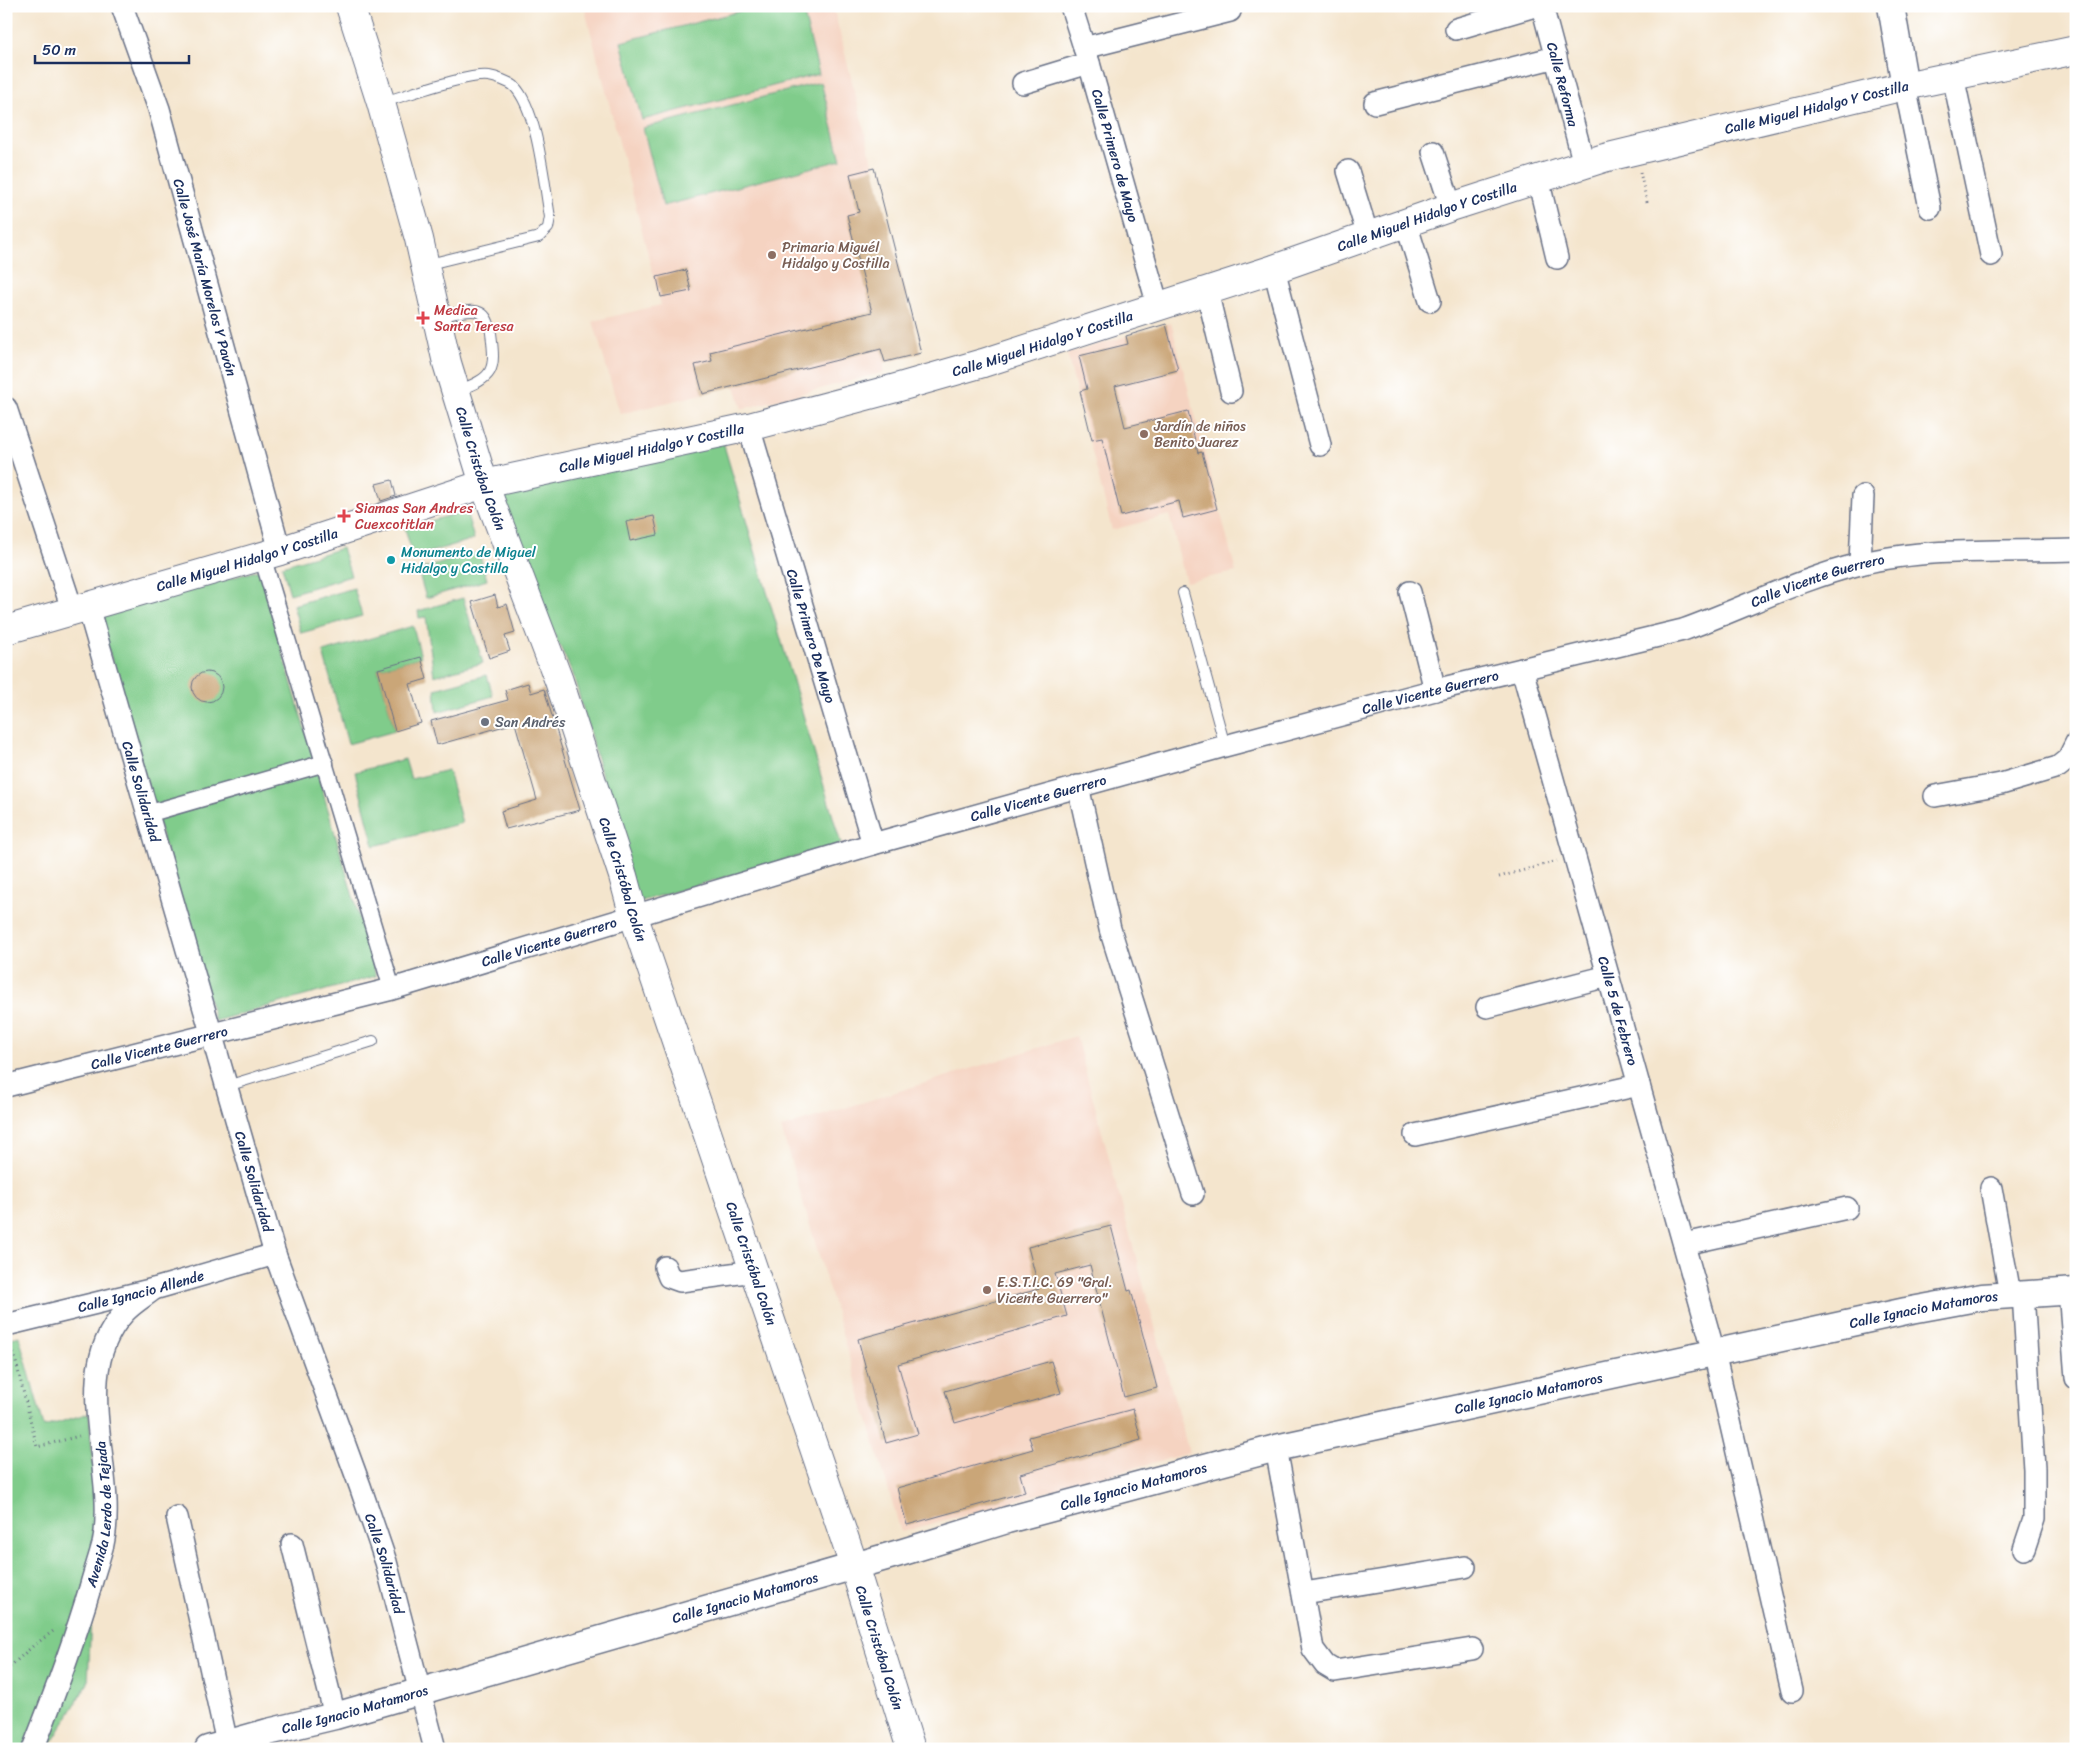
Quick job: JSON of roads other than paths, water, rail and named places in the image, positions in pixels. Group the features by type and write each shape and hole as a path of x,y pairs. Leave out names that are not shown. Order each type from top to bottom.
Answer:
{"main road":[{"name":"Calle Cristóbal Colón","path":"350,6 381,102 425,265 447,363 484,484 559,682 623,876 634,917 854,1566 911,1749"},
{"name":"Calle Miguel Hidalgo Y Costilla","path":"6,630 271,553 484,484 749,427 974,365 1274,269 1406,222 1584,164 1634,150 1905,86 2076,50"}],"street":[{"name":"Calle José María Morelos Y Pavón","path":"122,6 159,109 271,553"},
{"name":"Calle Primero de Mayo","path":"1071,6 1158,306"},
{"path":"1456,29 1534,6"},
{"name":"Calle Reforma","path":"1542,6 1584,164"},
{"path":"1891,6 1930,208"},
{"path":"1023,84 1086,56 1230,11"},
{"path":"1375,103 1556,57"},
{"path":"1953,76 1991,255"},
{"path":"1433,152 1451,208"},
{"path":"1348,171 1368,236"},
{"path":"1538,178 1557,258"},
{"path":"1406,222 1430,301"},
{"path":"1274,269 1320,445"},
{"path":"1207,291 1231,391"},
{"name":"Calle Solidaridad","path":"6,408 80,610 147,814 275,1254 386,1562 435,1749"},
{"name":"Calle Primero De Mayo","path":"749,427 873,844"},
{"path":"1860,564 1863,496"},
{"name":"Calle Vicente Guerrero","path":"6,1086 392,989 873,844 1225,746 1435,690 1683,630 1715,619 1806,581 1860,564 1925,554 2076,550"},
{"path":"271,553 325,763 392,989"},
{"path":"1410,592 1435,690"},
{"name":"Calle 5 de Febrero","path":"1522,669 1714,1352 1792,1691"},
{"path":"1935,796 2001,784 2058,767 2068,759 2076,744"},
{"path":"147,814 325,763"},
{"path":"1078,786 1110,929 1193,1194"},
{"path":"1487,1007 1608,976"},
{"path":"1415,1135 1639,1085"},
{"path":"1991,1188 2017,1294 2034,1469 2034,1520 2024,1548"},
{"path":"1685,1244 1847,1208"},
{"name":"Calle Ignacio Allende","path":"6,1325 154,1289 275,1254"},
{"path":"665,1267 669,1277 680,1281 754,1271"},
{"name":"Avenida Lerdo de Tejada","path":"33,1749 80,1620 103,1543 107,1508 96,1407 96,1375 105,1346 124,1312 154,1289"},
{"path":"2072,1291 2076,1378"},
{"name":"Calle Ignacio Matamoros","path":"218,1746 270,1740 335,1716 1007,1520 1276,1448 1938,1304 2017,1294 2072,1291"},
{"path":"1276,1448 1314,1649 1325,1665 1336,1671 1472,1649"},
{"path":"177,1517 218,1746"},
{"path":"292,1544 335,1716"},
{"path":"1304,1593 1465,1567"}],"lane":[{"path":"381,102 466,79 489,76 514,86 526,104 533,123 550,218 548,228 539,237 425,265"},
{"path":"436,317 472,311 480,312 490,324 494,357 493,366 486,376 478,382 456,391"},
{"path":"1183,593 1225,746"},
{"path":"227,1086 373,1041"}],"place":[{"name":"Primaria Miguél Hidalgo y Costilla","path":"772,255"},
{"name":"Medica Santa Teresa","path":"423,318"},
{"name":"Jardín de niños Benito Juarez","path":"1144,434"},
{"name":"Siamas San Andres Cuexcotitlan","path":"344,516"},
{"name":"Monumento de Miguel Hidalgo y Costilla","path":"391,560"},
{"name":"San Andrés","path":"485,722"},
{"name":"E.S.T.I.C. 69 \"Gral. Vicente Guerrero\"","path":"987,1290"}]}
